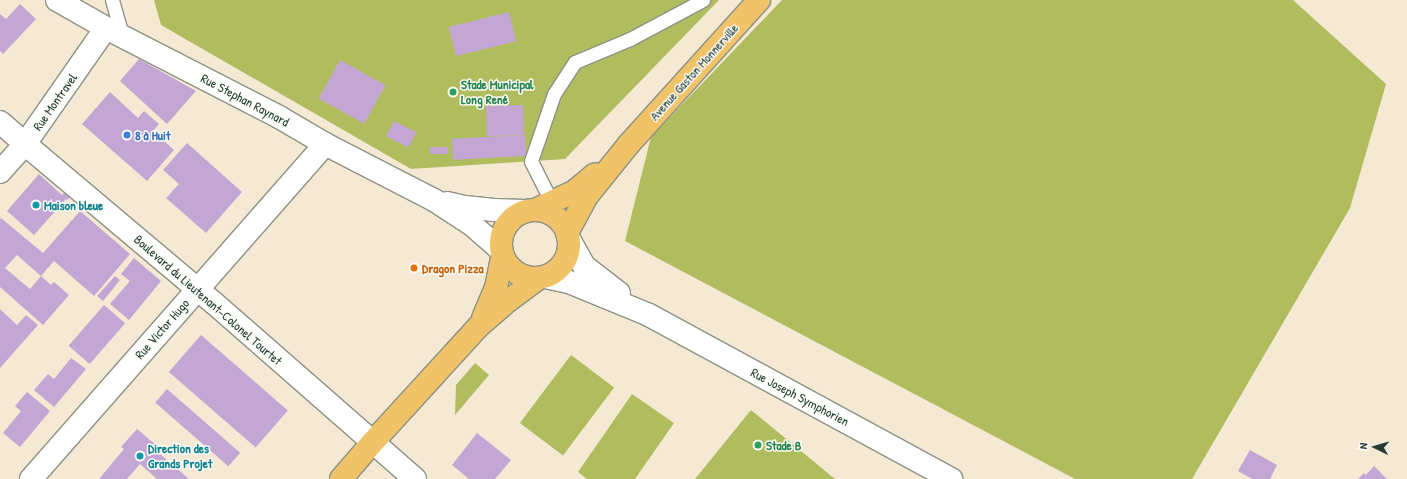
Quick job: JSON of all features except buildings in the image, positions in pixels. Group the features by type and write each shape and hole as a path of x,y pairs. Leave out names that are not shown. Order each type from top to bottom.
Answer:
{"main road":[{"name":"Avenue Gaston Monnerville","path":"568,235 587,196 629,144 759,0"},
{"name":"Avenue Gaston Monnerville","path":"537,208 575,191 629,144"},
{"path":"341,479 372,442 479,326 504,304 559,268 564,261 569,246 568,235 560,222 551,214 537,208 514,216 506,225 501,237 501,253 496,288 479,326"},
{"path":"501,253 512,271 529,278 542,278"}],"street":[{"name":"Rue Stephan Raynard","path":"68,3 114,32 279,117 325,144 434,200 471,224 501,253"},
{"name":"Rue Montravel","path":"0,172 25,144 114,32"},
{"name":"Boulevard du Lieutenant-Colonel Tourtet","path":"0,122 415,479"},
{"name":"Rue Victor Hugo","path":"31,479 325,144"},
{"name":"Rue Stephan Raynard","path":"434,200 465,208 537,208"},
{"name":"Rue Joseph Symphorien","path":"568,235 584,266 649,315"},
{"name":"Rue Joseph Symphorien","path":"542,278 569,282 649,315 952,479"}],"lane":[{"path":"112,0 114,32"},
{"path":"537,208 531,161 554,94 575,62 630,39 703,0"}],"green space":[{"name":"Stade Municipal Long René","path":"154,0 719,0 565,159 411,169 161,25"},
{"path":"782,0 1293,0 1386,84 1350,208 1192,479 1075,479 625,241 651,137"},
{"path":"571,355 614,387 563,455 520,423"},
{"path":"475,363 489,375 455,415 456,385"},
{"path":"632,394 674,423 635,479 587,479 578,472"},
{"name":"Stade B","path":"751,410 835,479 695,479"}],"place":[{"name":"Stade Municipal Long René","path":"453,92"},
{"name":"8 à Huit","path":"127,135"},
{"name":"Maison bleue","path":"36,205"},
{"name":"Dragon Pizza","path":"414,268"},
{"name":"Stade B","path":"758,445"},
{"name":"Direction des Grands Projet","path":"140,456"}]}
